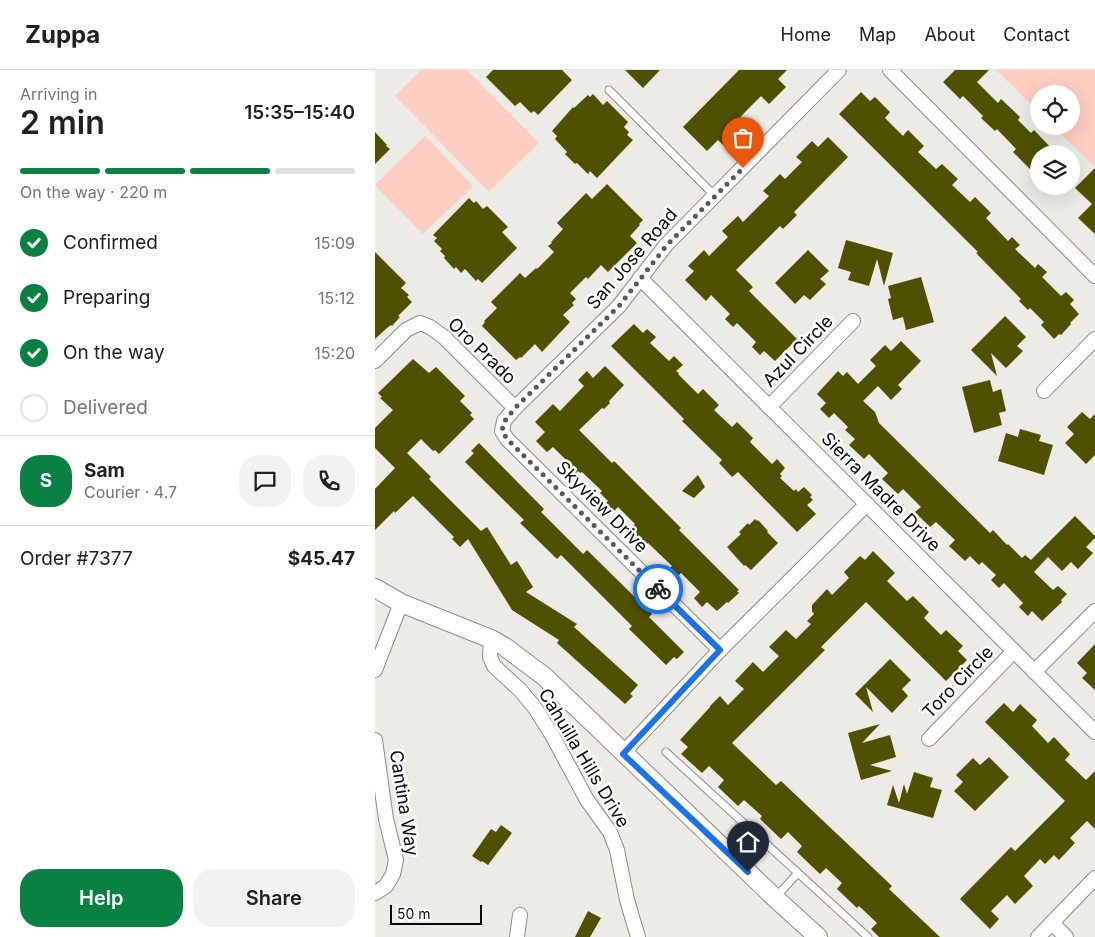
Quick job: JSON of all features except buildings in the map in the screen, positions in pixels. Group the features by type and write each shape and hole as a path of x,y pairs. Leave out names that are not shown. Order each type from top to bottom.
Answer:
{"street":[{"name":"San Jose Road","path":"502,431 504,422 515,408 619,306 667,245 839,70"},
{"path":"890,70 1095,276"},
{"name":"Sierra Madre Drive","path":"640,278 1095,732"},
{"name":"Azul Circle","path":"769,407 853,321"},
{"name":"Oro Prado","path":"375,360 406,330 420,323 430,327 444,337 515,408"},
{"path":"1044,390 1095,338"},
{"name":"Skyview Drive","path":"502,431 507,439 720,650"},
{"path":"623,754 720,650 867,504"},
{"path":"375,588 401,603 491,639 505,647 545,677 623,754 818,937"},
{"path":"375,670 401,603"},
{"path":"1035,672 1095,610"},
{"name":"Cahuilla Hills Drive","path":"491,639 490,657 493,666 521,691 535,708 552,735 580,788 610,832 617,850 627,900 638,937"},
{"name":"Toro Circle","path":"929,739 1014,651"},
{"name":"Cantina Way","path":"375,740 386,819 396,860 393,874 386,886 375,893"},
{"path":"1038,937 1095,878"},
{"path":"517,937 520,915"},
{"path":"1052,923 1066,937"}],"lane":[{"path":"609,90 715,196"},
{"path":"666,752 868,937"},
{"path":"775,898 798,873"}],"shaded area":[{"path":"421,70 467,70 539,143 489,192 395,96"},
{"path":"996,70 1095,70 1095,167 1080,152 1080,145 1072,145 1062,135 1080,135 1080,85 1030,85 1030,103"},
{"path":"425,136 473,186 423,234 375,185"}],"way so far":[{"path":"658,589 507,439 502,431 504,422 515,408 619,306 667,245 743,168"}],"route":[{"path":"658,589 720,650 623,754 748,872"}]}
